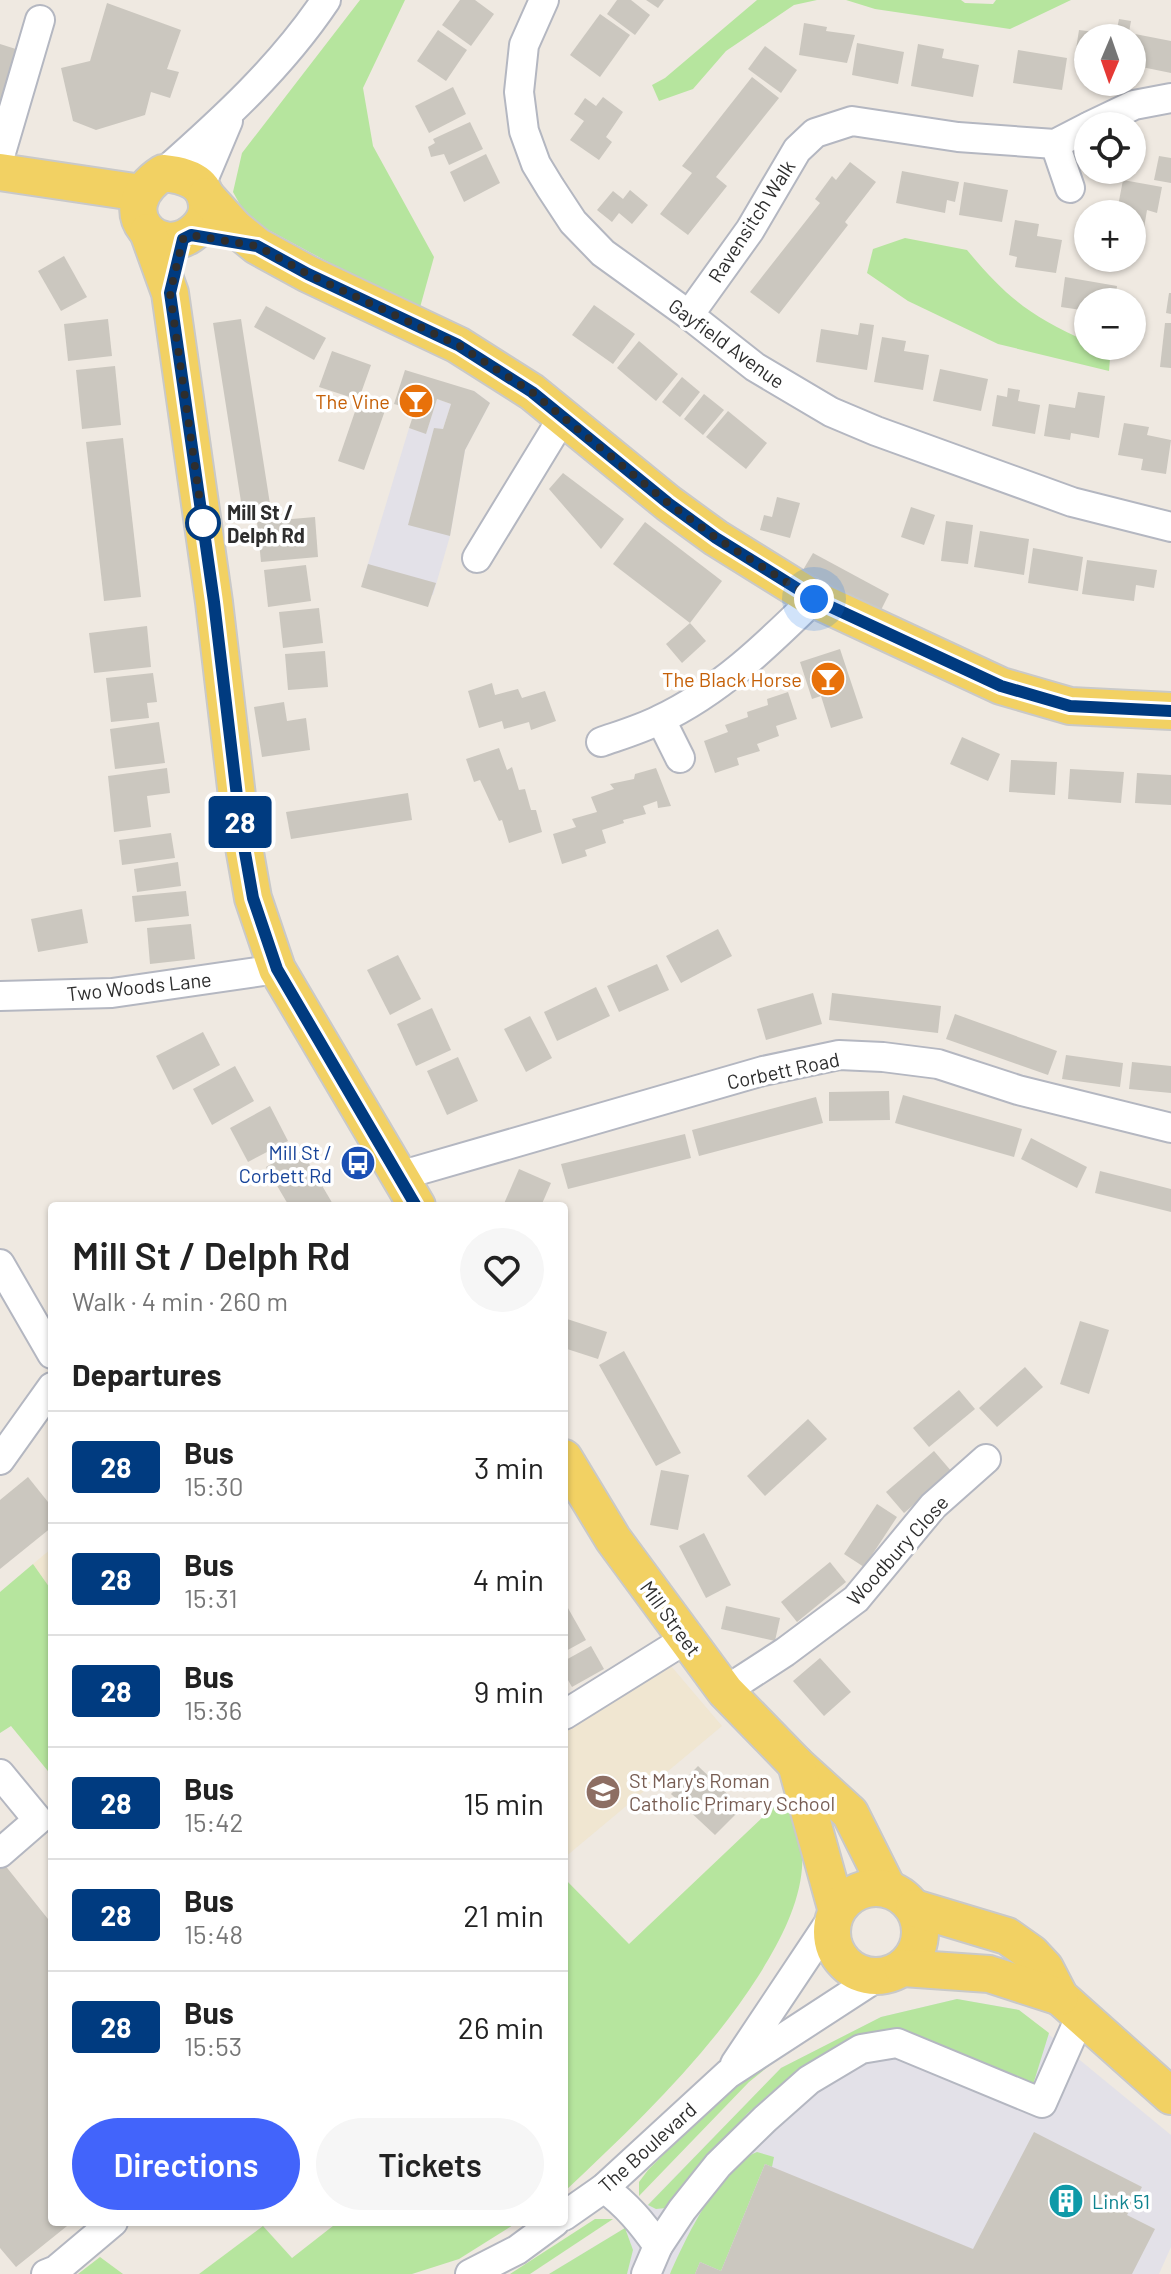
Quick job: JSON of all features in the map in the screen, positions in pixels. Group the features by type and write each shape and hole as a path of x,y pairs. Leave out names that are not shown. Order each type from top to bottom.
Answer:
{"main road":[{"path":"0,172 152,183 183,176 203,190 235,228 257,246 308,274 458,345 532,392 668,503 716,538 814,599 1001,686 1070,706 1171,711"},
{"path":"152,183 137,204 140,220 148,232 170,293 214,602 241,830 253,898 277,969 408,1191"},
{"path":"170,293 187,237 202,224 206,212 203,190"},
{"path":"148,232 160,239 187,237 257,246"},
{"name":"Mill Street","path":"568,1465 613,1539 725,1691 796,1764 850,1813 901,1898"},
{"name":"Mill Street","path":"796,1764 834,1914"},
{"path":"1070,2006 989,1974 858,1974 849,1968 836,1950 834,1914 845,1898 867,1887 1007,1936 1031,1953 1045,1968 1070,2006 1171,2096"},
{"path":"890,1973 916,1953 922,1929 901,1898"}],"street":[{"path":"152,183 231,113 301,37 326,0"},
{"name":"Gayfield Avenue","path":"544,0 524,45 519,92 524,131 536,164 573,222 603,253 755,367 831,412 1072,502 1171,527"},
{"path":"0,156 40,20"},
{"path":"1120,112 1134,105 1171,98"},
{"path":"203,190 231,113"},
{"name":"Ravensitch Walk","path":"689,315 750,230 797,150 815,133 852,121 958,137 1055,144"},
{"path":"1070,188 1055,144 1074,134"},
{"path":"477,558 563,417"},
{"path":"601,742 661,720 707,692 752,660 814,599"},
{"path":"661,720 680,758"},
{"name":"Two Woods Lane","path":"0,996 112,993 277,969"},
{"name":"Corbett Road","path":"408,1191 763,1071 839,1055 938,1064 1018,1090 1171,1128"},
{"path":"0,1264 48,1347"},
{"path":"0,1460 48,1393"},
{"name":"Woodbury Close","path":"725,1691 785,1652 856,1599 933,1506 986,1459"},
{"path":"568,1713 686,1639"},
{"path":"0,1774 45,1829 0,1853"},
{"name":"The Boulevard","path":"728,2074 834,1914"},
{"name":"The Boulevard","path":"568,2213 604,2188 728,2074 890,1973"},
{"path":"646,2274 658,2246 718,2165 809,2080 861,2049 897,2043 1042,2103 1070,2006"},
{"path":"604,2188 641,2221 658,2246"},
{"path":"46,2274 56,2270 108,2226"},
{"path":"474,2271 517,2250 550,2226"}],"shaded area":[{"path":"474,391 490,403 465,450 450,536 433,595 364,577 409,428 426,433 437,399 451,404 443,429 461,434"},
{"path":"48,1551 48,1585 33,1564"},
{"name":"St Mary's Roman Catholic Primary School","path":"660,1653 722,1726 568,1855 568,1710"},
{"name":"Link 51","path":"957,1999 1019,2010 1171,2135 1171,2247 1159,2274 549,2274 625,2228 781,2068 881,2017"}],"green space":[{"path":"360,0 405,0 363,88 373,146 434,257 419,311 248,219 233,192 242,153"},
{"path":"757,0 817,0 794,5 726,51 693,89 659,101 652,85 665,78"},
{"path":"846,0 961,0 965,3 993,4 996,0 1071,0 1010,29 875,9"},
{"path":"905,238 967,250 1021,304 1074,335 1074,360 1110,360 1109,371 998,344 908,301 867,273 873,249"},
{"path":"33,1564 48,1585 48,1771 11,1726 0,1733 0,1592"},
{"path":"783,1798 800,1841 802,1868 797,1896 774,1950 738,2005 693,2062 568,2188 568,1882 629,1944"},
{"path":"957,1999 1019,2010 1049,2033 1032,2088 912,2036 806,2067 747,2114 666,2208 656,2209 648,2205 781,2068 881,2017"},
{"path":"790,2049 749,2082 639,2196 639,2182 648,2170 727,2091"},
{"path":"757,2152 774,2157 772,2167 765,2164 721,2271 700,2262 695,2274 670,2274 694,2224 717,2187 743,2160"},
{"path":"595,2219 613,2219 530,2274 510,2274"},
{"path":"263,2226 292,2258 333,2226 512,2226 459,2259 412,2274 199,2274"},
{"path":"625,2228 633,2250 627,2274 549,2274"},
{"path":"100,2257 123,2274 78,2274"}],"building":[{"path":"460,0 475,0 494,14 471,46 442,25"},
{"path":"617,0 631,0 650,15 635,35 607,14"},
{"path":"646,0 664,0 658,8"},
{"path":"107,3 181,30 167,69 179,72 170,98 151,92 145,115 96,130 73,121 61,68 90,61"},
{"path":"600,14 630,35 600,77 570,55"},
{"path":"1119,19 1131,21 1130,24 1118,24"},
{"path":"804,23 827,27 826,31 855,35 847,63 799,55"},
{"path":"438,30 467,50 446,81 417,61"},
{"path":"1146,36 1171,41 1171,73 1146,68"},
{"path":"857,43 904,52 898,84 852,75"},
{"path":"0,44 19,50 1,106 0,106"},
{"path":"918,44 944,49 942,58 979,65 973,97 911,86"},
{"path":"765,46 797,70 781,93 748,69"},
{"path":"1018,50 1067,58 1062,90 1013,83"},
{"path":"752,77 779,98 716,177 727,186 688,235 660,214 692,173 682,166"},
{"path":"453,87 466,114 429,133 415,106"},
{"path":"603,97 623,112 606,137 612,142 599,160 570,140 584,121 574,114 585,98 596,106"},
{"path":"470,122 483,149 449,165 444,154 431,157 428,147 435,143 433,139"},
{"path":"486,154 500,183 464,202 450,172"},
{"path":"1159,156 1171,158 1171,183 1154,180"},
{"path":"850,162 876,182 845,222 848,225 779,314 750,292 820,203 815,199 832,176 836,180"},
{"path":"902,171 959,182 955,202 947,200 945,213 896,203"},
{"path":"964,182 1008,190 1002,222 959,215"},
{"path":"1122,184 1162,187 1157,213 1147,210 1146,216 1146,200 1119,200"},
{"path":"630,190 648,205 632,224 619,213 612,222 597,210 613,191 623,199"},
{"path":"1015,220 1039,224 1037,236 1062,240 1056,273 1015,267 1017,257 1009,255"},
{"path":"64,256 87,297 61,311 38,271"},
{"path":"1065,277 1117,286 1074,288 1074,309 1061,307"},
{"path":"1171,293 1171,314 1166,313"},
{"path":"594,305 635,334 613,364 572,335"},
{"path":"266,306 326,338 314,360 254,327"},
{"path":"108,319 112,356 68,361 64,324"},
{"path":"241,319 270,504 242,508 213,323"},
{"path":"860,323 874,325 867,370 816,362 821,329 858,335"},
{"path":"1165,323 1171,323 1171,368 1160,367"},
{"path":"882,337 906,341 904,351 929,355 923,390 874,382"},
{"path":"639,341 678,374 656,401 617,368"},
{"path":"332,351 371,365 361,393 388,402 364,470 338,461 359,400 319,387"},
{"path":"115,366 121,425 82,429 76,370"},
{"path":"940,369 988,379 981,411 933,401"},
{"path":"405,370 474,391 490,403 465,450 450,536 408,525 434,428 443,429 451,404 437,399 426,434 409,428 415,410 394,404"},
{"path":"682,377 700,392 680,417 662,402"},
{"path":"1008,388 1020,390 1018,401 1040,405 1035,434 992,426 997,395 1007,397"},
{"path":"1078,392 1105,396 1099,438 1071,433 1070,440 1044,436 1049,404 1075,408"},
{"path":"704,394 724,410 703,435 684,419"},
{"path":"728,411 767,443 746,469 706,437"},
{"path":"1124,423 1149,427 1147,435 1171,440 1166,474 1141,470 1143,459 1118,455"},
{"path":"123,438 141,597 104,601 86,442"},
{"path":"563,473 624,519 601,549 549,489"},
{"path":"777,497 800,503 790,538 760,530 764,515 772,517"},
{"path":"911,507 935,515 924,545 901,537"},
{"path":"315,517 318,557 261,562 257,522"},
{"path":"946,521 973,525 968,564 941,561"},
{"path":"645,522 722,581 690,623 613,564"},
{"path":"980,531 1029,539 1024,575 974,567"},
{"path":"1033,548 1083,557 1078,591 1028,583"},
{"path":"813,553 889,594 880,612 803,570"},
{"path":"1087,560 1157,570 1154,588 1136,585 1134,601 1082,594"},
{"path":"368,564 436,583 428,607 361,587"},
{"path":"306,565 311,601 268,607 264,570"},
{"path":"319,608 323,643 283,648 279,612"},
{"path":"690,623 706,641 682,663 666,644"},
{"path":"147,626 151,667 94,673 89,633"},
{"name":"The Black Horse","path":"840,649 863,718 831,728 821,696 812,699 800,662"},
{"path":"325,651 328,687 288,690 285,654"},
{"path":"153,673 157,702 147,703 149,718 111,722 106,678"},
{"path":"492,683 495,695 518,689 522,698 545,691 556,721 531,730 529,722 504,729 502,721 479,728 468,691"},
{"path":"788,692 797,719 776,726 779,736 757,744 760,751 737,758 739,765 715,773 704,741 728,732 725,725 748,717 747,712 768,705 767,699"},
{"path":"284,702 287,721 306,718 310,750 262,757 254,707"},
{"path":"159,722 165,763 115,769 110,729"},
{"path":"962,737 1000,754 988,781 950,764"},
{"path":"499,748 507,770 512,767 519,790 525,789 531,810 536,810 542,832 509,843 502,820 499,821 480,780 474,782 466,759"},
{"path":"1011,760 1057,762 1055,795 1009,792"},
{"path":"167,768 170,793 147,796 151,827 114,832 108,776"},
{"path":"656,768 671,806 658,808 657,801 643,806 646,814 602,830 606,843 585,850 587,856 562,864 553,834 576,827 572,819 597,812 591,797 614,789 610,784 634,779 635,774"},
{"path":"1070,769 1124,772 1121,803 1068,799"},
{"path":"1137,773 1171,775 1171,805 1135,803"},
{"path":"408,793 412,820 291,839 286,812"},
{"path":"171,833 175,858 122,865 119,840"},
{"path":"178,862 181,886 137,892 134,869"},
{"path":"186,891 189,916 135,922 132,896"},
{"path":"82,909 88,943 38,952 31,919"},
{"path":"191,924 195,959 150,964 147,928"},
{"path":"718,929 732,956 681,983 666,956"},
{"path":"398,955 421,999 390,1015 367,970"},
{"path":"657,964 669,990 619,1012 607,986"},
{"path":"596,987 610,1016 557,1041 544,1012"},
{"path":"813,993 822,1024 766,1040 757,1009"},
{"path":"832,993 941,1006 938,1033 829,1020"},
{"path":"432,1008 451,1050 416,1066 397,1024"},
{"path":"955,1014 1057,1051 1048,1075 946,1039"},
{"path":"530,1016 552,1058 526,1072 504,1029"},
{"path":"203,1032 220,1065 173,1090 156,1056"},
{"path":"1066,1055 1123,1063 1120,1087 1062,1079"},
{"path":"458,1057 478,1101 447,1115 427,1071"},
{"path":"1132,1062 1171,1066 1171,1093 1129,1089"},
{"path":"235,1066 254,1101 212,1125 193,1089"},
{"path":"889,1091 890,1120 829,1121 829,1092"},
{"path":"903,1095 1022,1129 1014,1157 895,1123"},
{"path":"816,1097 823,1123 699,1156 692,1130"},
{"path":"270,1106 288,1141 248,1162 230,1128"},
{"path":"685,1134 691,1158 568,1189 561,1164"},
{"path":"1031,1138 1087,1167 1077,1188 1021,1159"},
{"path":"300,1148 332,1202 287,1202 266,1167"},
{"path":"519,1169 551,1183 543,1202 505,1202"},
{"path":"1100,1171 1171,1189 1171,1212 1095,1193"},
{"path":"568,1319 607,1332 598,1359 568,1349"},
{"path":"1080,1321 1109,1330 1089,1394 1060,1384"},
{"path":"624,1351 681,1453 656,1466 599,1365"},
{"path":"1025,1367 1043,1387 997,1427 979,1408"},
{"path":"959,1390 975,1409 929,1447 913,1428"},
{"path":"808,1419 827,1439 765,1496 747,1476"},
{"path":"934,1451 952,1472 904,1513 886,1492"},
{"path":"661,1470 689,1475 678,1530 650,1525"},
{"path":"28,1477 48,1502 48,1530 0,1569 0,1500"},
{"path":"877,1504 897,1517 864,1567 844,1554"},
{"path":"704,1533 731,1585 706,1598 679,1546"},
{"path":"830,1562 846,1582 797,1622 781,1602"},
{"path":"726,1606 780,1618 775,1641 721,1629"},
{"path":"568,1608 586,1640 568,1650"},
{"path":"591,1646 604,1669 572,1687 568,1680 568,1659"},
{"path":"820,1658 851,1692 824,1716 793,1681"},
{"path":"698,1766 742,1808 715,1835 671,1794"},
{"path":"0,1859 48,1919 48,2226 67,2226 16,2267 0,2248"},
{"name":"Link 51","path":"1034,2132 1142,2187 1127,2215 1155,2229 1132,2274 695,2274 700,2262 721,2271 765,2164 973,2249"}],"bus line":[{"name":"28","path":"414,1202 277,969 253,898 241,830 214,602 170,293 183,239 191,235 257,246 308,274 458,345 532,392 668,503 716,538 814,599 1001,686 1070,706 1171,711"}],"place":[{"name":"The Vine","path":"416,401"},
{"name":"Mill St / Delph Rd","path":"203,523"},
{"name":"The Black Horse","path":"828,679"},
{"name":"Mill St / Corbett Rd","path":"358,1163"},
{"name":"St Mary's Roman Catholic Primary School","path":"603,1792"},
{"name":"Link 51","path":"1066,2201"}],"route":[{"path":"203,523 170,293 183,239 191,235 257,246 308,274 458,345 532,392 668,503 716,538 814,599"}]}
